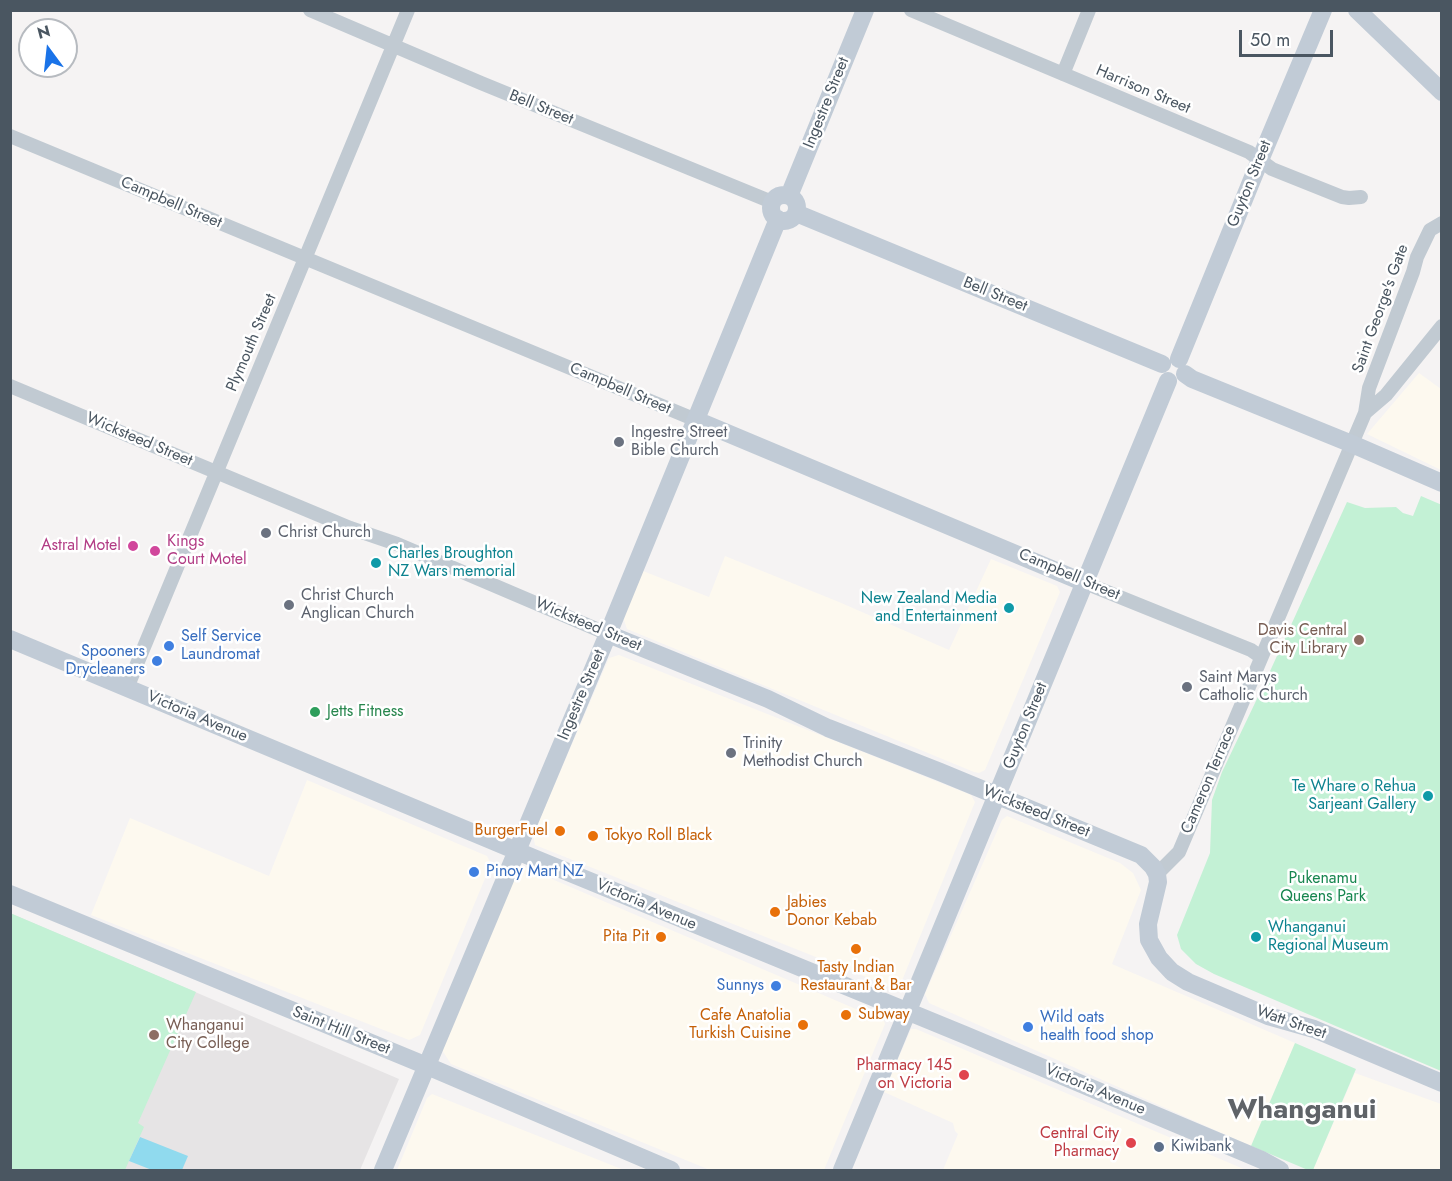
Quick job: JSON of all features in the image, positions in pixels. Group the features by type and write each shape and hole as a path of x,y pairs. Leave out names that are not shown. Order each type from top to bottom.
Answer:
{"street":[{"name":"Bell Street","path":"310,10 1442,483"},
{"name":"Plymouth Street","path":"127,688 408,10"},
{"name":"Ingestre Street","path":"383,1170 608,634 865,10"},
{"name":"Harrison Street","path":"911,10 1249,152 1272,169 1342,197 1362,197"},
{"path":"1063,74 1089,10"},
{"name":"Guyton Street","path":"842,1170 1323,10"},
{"path":"1357,10 1442,92"},
{"name":"Campbell Street","path":"10,136 1251,650 1262,657"},
{"name":"Saint George's Gate","path":"1352,444 1365,413 1369,388 1417,257 1430,231 1442,223"},
{"name":"Saint George's Gate","path":"1365,413 1386,395 1442,326"},
{"name":"Wicksteed Street","path":"10,386 768,699 828,728 1141,855 1148,860 1157,874"},
{"name":"Cameron Terrace","path":"1157,874 1179,852 1352,444"},
{"name":"Victoria Avenue","path":"10,639 1251,1155 1280,1170"},
{"name":"Watt Street","path":"1157,874 1158,889 1150,916 1149,940 1152,948 1167,968 1188,982 1268,1016 1314,1029 1442,1083"},
{"name":"Saint Hill Street","path":"10,894 427,1066 671,1170"}],"shaded area":[{"path":"1419,373 1441,389 1441,470 1367,434"},
{"path":"725,556 949,650 991,559 1057,586 1060,592 985,770 979,773 627,629 623,617 643,571 709,597"},
{"path":"619,655 971,795 975,802 901,983 896,987 891,987 535,845 533,835 609,658"},
{"path":"307,780 487,856 491,864 420,1035 409,1040 91,915 130,818 269,876"},
{"path":"1007,816 1120,863 1133,873 1141,890 1112,964 1295,1043 1251,1146 929,1003 925,994 1002,820"},
{"path":"526,868 884,1021 885,1024 824,1170 710,1170 451,1064 442,1050 514,870"},
{"name":"Whanganui City College","path":"10,913 399,1079 360,1170 11,1170"},
{"path":"911,1029 916,1029 1246,1170 943,1170 958,1134 953,1123 884,1092"},
{"path":"1355,1073 1441,1104 1441,1170 1313,1170"},
{"path":"432,1094 624,1170 397,1170 427,1098"}],"green space":[{"name":"Pukenamu Queens Park","path":"1421,496 1442,505 1441,1071 1214,974 1196,964 1181,949 1177,935 1210,853 1212,800 1222,772 1347,502 1365,508 1396,507 1403,513 1413,516"},
{"path":"10,913 196,992 138,1123 144,1127 125,1170 11,1170"},
{"path":"1295,1043 1356,1069 1313,1170 1308,1170 1251,1146"}],"water":[{"path":"140,1137 188,1156 182,1170 152,1170 129,1161"}],"place":[{"name":"Ingestre Street Bible Church","path":"619,442"},
{"name":"Christ Church","path":"266,533"},
{"name":"Astral Motel","path":"133,546"},
{"name":"Kings Court Motel","path":"155,551"},
{"name":"Charles Broughton NZ Wars memorial","path":"376,563"},
{"name":"Christ Church Anglican Church","path":"289,605"},
{"name":"New Zealand Media and Entertainment","path":"1009,608"},
{"name":"Davis Central City Library","path":"1359,640"},
{"name":"Self Service Laundromat","path":"169,646"},
{"name":"Spooners Drycleaners","path":"157,661"},
{"name":"Saint Marys Catholic Church","path":"1187,687"},
{"name":"Jetts Fitness","path":"315,712"},
{"name":"Trinity Methodist Church","path":"731,753"},
{"name":"Te Whare o Rehua Sarjeant Gallery","path":"1428,796"},
{"name":"BurgerFuel","path":"560,831"},
{"name":"Tokyo Roll Black","path":"593,836"},
{"name":"Pinoy Mart NZ","path":"474,872"},
{"name":"Jabies Donor Kebab","path":"775,912"},
{"name":"Pita Pit","path":"661,937"},
{"name":"Whanganui Regional Museum","path":"1256,937"},
{"name":"Tasty Indian Restaurant & Bar","path":"856,949"},
{"name":"Sunnys","path":"776,986"},
{"name":"Subway","path":"846,1015"},
{"name":"Cafe Anatolia Turkish Cuisine","path":"803,1025"},
{"name":"Wild oats health food shop","path":"1028,1027"},
{"name":"Whanganui City College","path":"154,1035"},
{"name":"Pharmacy 145 on Victoria","path":"964,1075"},
{"name":"Central City Pharmacy","path":"1131,1143"},
{"name":"Kiwibank","path":"1159,1147"}],"district":[{"name":"Whanganui","path":"1302,1111"}]}
